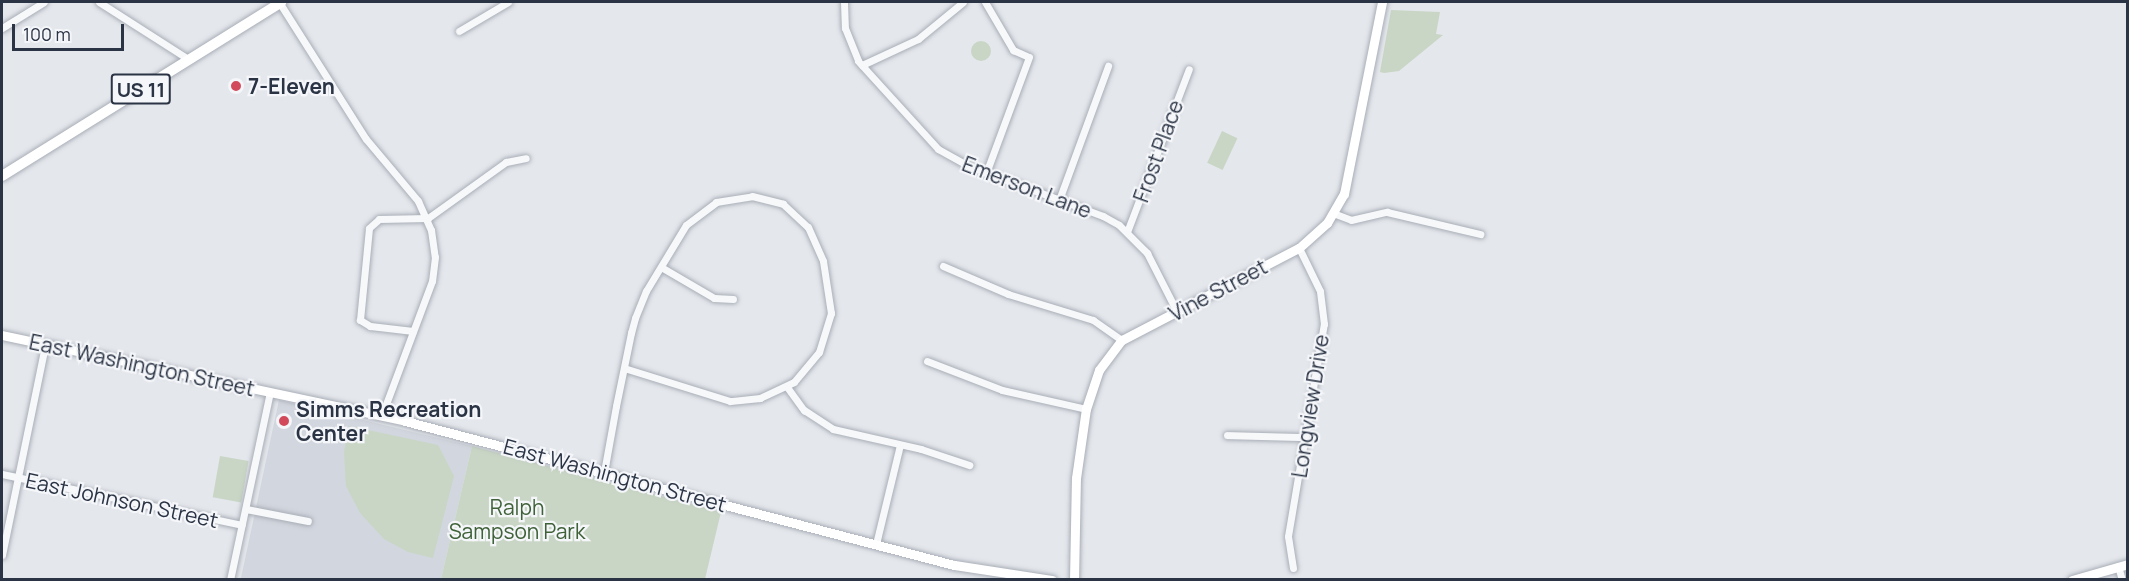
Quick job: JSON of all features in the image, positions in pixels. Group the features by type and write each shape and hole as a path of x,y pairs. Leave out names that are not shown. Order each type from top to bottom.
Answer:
{"main road":[{"name":"US 11","path":"2,175 280,2"}],"street":[{"path":"2,28 44,2"},
{"path":"99,2 188,59"},
{"path":"280,2 362,134 409,188 428,218 435,267 382,415"},
{"path":"459,31 508,2"},
{"name":"Emerson Lane","path":"844,2 845,28 862,65 938,148 986,173 1103,216 1126,232 1147,253 1177,312"},
{"path":"862,65 918,39 963,2"},
{"path":"985,2 1013,50 1029,57 986,173"},
{"name":"Vine Street","path":"1074,579 1076,478 1086,409 1099,370 1122,340 1299,248 1333,213 1344,194 1382,2"},
{"path":"1059,200 1108,66"},
{"name":"Frost Place","path":"1126,232 1189,69"},
{"path":"413,331 370,326 360,320 368,234 379,219 428,218 506,162 526,158"},
{"path":"604,472 624,368 637,312 690,220 721,200 764,197 783,204 800,218 819,248 831,313 818,355 787,387 755,399 723,400 624,368"},
{"path":"1333,213 1351,220 1387,212 1480,234"},
{"name":"Longview Drive","path":"1293,568 1288,536 1324,319 1318,286 1299,248"},
{"path":"944,266 1008,294 1093,320 1122,340"},
{"path":"661,267 714,298 733,298"},
{"name":"East Washington Street","path":"2,335 382,415 979,570 1052,579"},
{"path":"2,555 45,345"},
{"path":"927,361 1002,390 1086,409"},
{"path":"787,387 801,407 830,428 969,465"},
{"path":"230,579 270,392"},
{"path":"1227,435 1305,437"},
{"path":"876,544 900,445"},
{"name":"East Johnson Street","path":"2,474 242,525"},
{"name":"East Johnson Street","path":"246,509 308,521"},
{"path":"2072,579 2123,565 2122,579"}],"shaded area":[{"path":"279,400 472,446 441,579 241,578"}],"green space":[{"path":"1391,10 1440,12 1436,34 1443,35 1399,71 1384,73 1380,72"},
{"path":"981,41 988,44 991,51 988,58 981,61 974,58 971,51 974,44"},
{"path":"1222,131 1237,138 1223,170 1207,163"},
{"path":"349,426 438,445 454,476 433,558 408,552 384,539 360,513 346,486 344,452"},
{"name":"Ralph Sampson Park","path":"472,446 721,512 705,579 441,579"},
{"path":"220,456 249,461 241,502 213,497"}],"place":[{"name":"7-Eleven","path":"236,86"},
{"name":"Simms Recreation Center","path":"284,421"}]}
